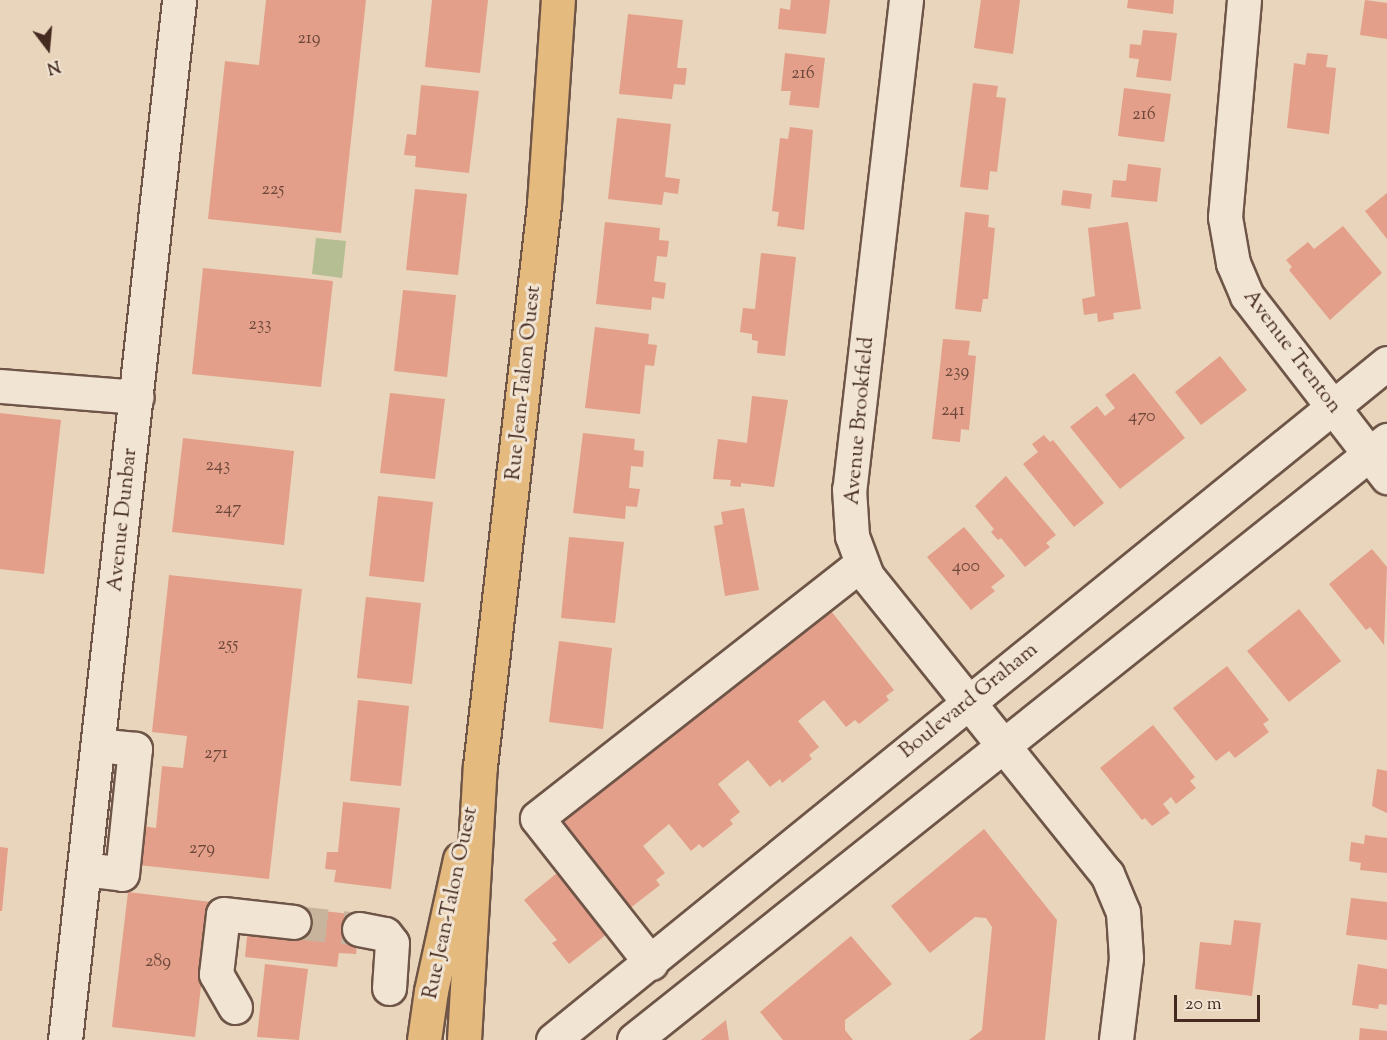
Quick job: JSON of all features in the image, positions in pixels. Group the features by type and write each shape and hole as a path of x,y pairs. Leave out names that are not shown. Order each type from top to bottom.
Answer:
{"main road":[{"name":"Rue Jean-Talon Ouest","path":"464,1040 480,766 544,204 558,0"},
{"name":"Rue Jean-Talon Ouest","path":"424,1040 430,992 480,766"}],"street":[{"name":"Avenue Dunbar","path":"65,1040 179,0"},
{"name":"Avenue Brookfield","path":"906,0 849,489 852,536 860,565 1107,874 1123,912 1126,958 1116,1040"},
{"name":"Avenue Trenton","path":"1244,0 1225,218 1233,263 1246,296 1333,407 1381,457"},
{"name":"Boulevard Graham","path":"556,1039 968,701 1387,363"},
{"path":"0,386 137,397"},
{"path":"634,1040 1006,746 1381,457"},
{"path":"651,963 537,818 860,565"},
{"path":"235,1007 216,975 223,914 294,922"},
{"path":"359,929 384,934 392,943 389,988"}],"green space":[{"path":"316,238 346,241 342,278 312,274"}],"building":[{"path":"266,0 366,0 341,233 208,219 225,61 259,65"},
{"path":"432,0 488,0 480,73 425,67"},
{"path":"791,0 830,0 826,34 778,29 780,8 790,10"},
{"path":"981,0 1020,0 1013,54 974,48"},
{"path":"1128,0 1174,0 1173,14 1127,8"},
{"path":"1365,0 1387,3 1387,39 1360,35"},
{"path":"628,14 683,20 677,68 687,68 685,85 674,84 672,99 619,94"},
{"path":"1143,30 1177,33 1171,81 1136,77 1139,59 1129,58 1130,44 1141,45"},
{"path":"785,53 825,58 819,108 789,105 791,91 781,91"},
{"path":"1307,53 1328,55 1326,67 1336,68 1329,134 1287,128 1294,63 1305,65"},
{"path":"973,83 998,86 996,97 1006,98 997,172 990,171 988,190 960,187"},
{"path":"421,85 479,91 469,173 415,167 416,156 404,155 407,134 416,135"},
{"path":"1124,88 1171,94 1164,142 1118,136"},
{"path":"617,118 671,124 665,177 680,179 678,194 664,192 662,205 608,199"},
{"path":"790,127 813,130 804,230 777,226 779,212 772,211 780,138 788,139"},
{"path":"1128,164 1161,168 1157,202 1111,197 1113,180 1126,181"},
{"path":"415,189 467,194 458,275 406,270"},
{"path":"1063,190 1092,194 1090,209 1061,205"},
{"path":"1387,193 1387,239 1365,211"},
{"path":"965,212 989,215 988,227 995,228 988,299 983,299 981,312 955,309"},
{"path":"605,222 660,228 659,240 669,241 667,257 657,256 654,281 666,283 664,299 652,297 651,310 596,304"},
{"path":"1128,222 1141,309 1113,313 1114,319 1098,322 1097,313 1084,315 1082,299 1095,296 1088,228"},
{"path":"1343,226 1382,273 1330,320 1289,270 1292,267 1286,260 1308,242 1314,249"},
{"path":"761,253 796,257 785,356 757,353 758,341 752,340 752,334 740,332 743,308 755,309"},
{"path":"203,268 333,281 321,387 192,374"},
{"path":"403,290 456,295 447,377 394,371"},
{"path":"595,327 649,334 648,344 657,345 654,366 645,365 640,414 585,408"},
{"path":"943,339 970,341 968,355 976,356 969,430 961,429 960,442 932,439"},
{"path":"1220,356 1247,390 1201,425 1175,392"},
{"path":"1134,373 1185,438 1120,489 1070,427 1097,406 1105,416 1115,408 1105,395"},
{"path":"390,393 445,399 435,479 380,473"},
{"path":"752,396 788,400 774,487 741,483 741,487 730,486 731,480 713,479 718,439 747,443"},
{"path":"0,413 61,420 44,574 0,569"},
{"path":"583,433 635,439 634,450 644,451 643,467 631,466 629,488 640,489 637,507 626,506 625,519 573,513"},
{"path":"1044,435 1050,442 1053,440 1104,503 1074,527 1023,464 1038,452 1032,444"},
{"path":"183,438 294,451 284,545 172,532"},
{"path":"1006,476 1056,535 1046,543 1050,547 1025,567 1001,538 998,540 991,532 994,529 975,506"},
{"path":"378,496 433,502 424,582 369,576"},
{"path":"744,508 759,590 725,596 714,526 723,524 721,512"},
{"path":"964,527 1005,576 991,587 995,591 971,610 927,557"},
{"path":"569,537 624,542 615,623 561,618"},
{"path":"1372,549 1387,567 1384,645 1370,627 1366,630 1329,584"},
{"path":"169,575 302,589 269,879 138,865 143,826 156,828 162,766 183,768 187,736 152,732"},
{"path":"366,597 421,603 412,684 357,678"},
{"path":"827,606 894,690 886,696 889,700 859,724 855,720 846,727 824,700 798,721 819,747 809,755 812,759 782,783 780,779 770,787 748,760 718,784 740,812 730,820 733,824 703,848 699,844 691,851 669,824 643,846 665,873 656,880 660,885 629,909 551,828 796,635"},
{"path":"1299,609 1341,661 1289,702 1247,651"},
{"path":"559,641 612,648 603,729 549,722"},
{"path":"1227,666 1269,720 1263,724 1269,732 1235,758 1229,751 1216,761 1173,708"},
{"path":"358,700 409,706 401,786 350,781"},
{"path":"1153,725 1195,777 1190,781 1196,788 1176,804 1171,797 1163,804 1170,813 1152,826 1145,818 1142,820 1100,768"},
{"path":"1377,769 1387,771 1387,813 1372,806"},
{"path":"343,802 400,808 391,889 334,882 336,870 325,869 327,852 338,852"},
{"path":"984,829 1057,920 1045,1040 969,1040 982,1030 992,927 986,918 975,917 930,953 891,906"},
{"path":"1365,835 1387,838 1387,873 1360,870 1361,863 1349,861 1351,842 1364,844"},
{"path":"0,847 8,848 2,911 0,911"},
{"path":"557,873 607,934 569,964 552,943 557,940 524,900"},
{"path":"128,892 211,902 195,1037 112,1027"},
{"path":"1351,898 1387,902 1387,940 1346,935"},
{"path":"296,908 360,915 356,954 339,953 337,967 245,957 248,927"},
{"path":"1234,920 1261,923 1252,996 1195,989 1200,942 1231,945"},
{"path":"851,936 892,984 845,1020 845,1030 853,1040 783,1040 760,1012"},
{"path":"265,964 308,969 299,1040 257,1037"},
{"path":"1358,964 1387,969 1387,1005 1379,1004 1378,1009 1352,1005"},
{"path":"726,1020 729,1040 701,1040"},
{"path":"1360,1028 1387,1031 1387,1040 1359,1040"}],"tunnel":[{"path":"294,922 359,929"}]}
